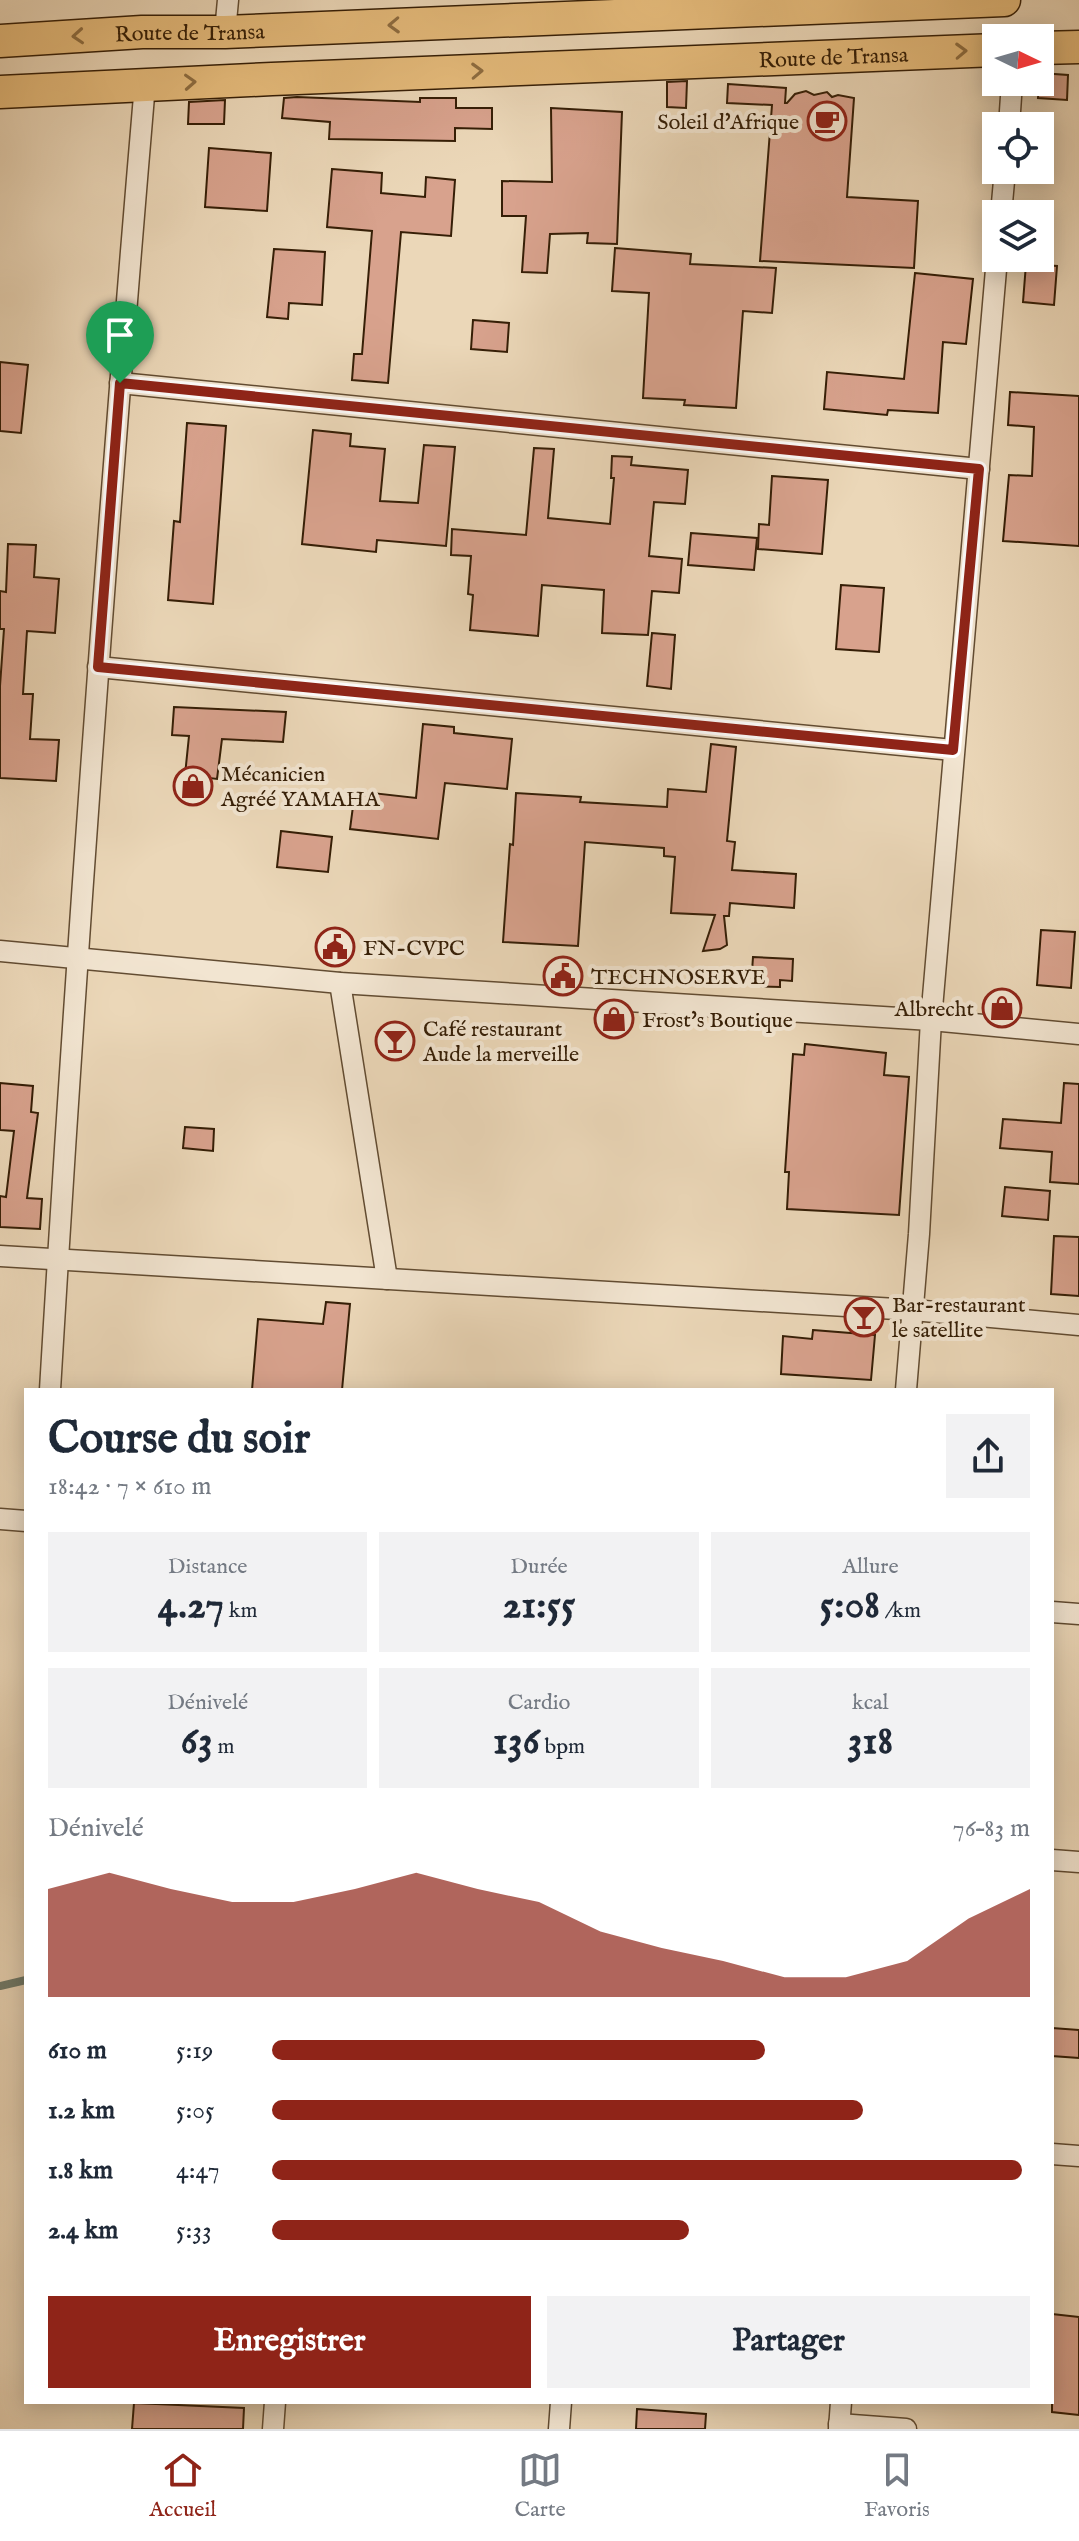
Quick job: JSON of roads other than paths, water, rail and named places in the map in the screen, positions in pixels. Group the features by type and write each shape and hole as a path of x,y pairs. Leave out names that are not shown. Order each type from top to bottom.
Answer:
{"main road":[{"name":"Route de Transa","path":"0,41 142,32 225,32 542,10 1004,0"},
{"path":"1054,48 1079,47"},
{"name":"Route de Transa","path":"0,92 982,51"}],"street":[{"path":"225,32 228,0"},
{"path":"50,1388 98,667 145,84"},
{"path":"906,1388 931,1020 996,272"},
{"path":"120,383 979,469"},
{"path":"98,667 953,750"},
{"path":"0,951 340,983 931,1020 1079,1034"},
{"path":"340,983 387,1279"},
{"path":"0,1256 913,1310 1079,1325"},
{"path":"0,1519 24,1521"},
{"path":"1054,1612 1079,1614"},
{"path":"1054,1860 1079,1862"},
{"path":"1054,2154 1079,2156"},
{"path":"273,2429 275,2404"},
{"path":"559,2429 561,2404"},
{"path":"841,2404 839,2427 906,2429"}],"waterway":[{"path":"0,1986 24,1980"}],"place":[{"name":"Soleil d'Afrique","path":"827,121"},
{"name":"Mécanicien Agréé YAMAHA","path":"193,786"},
{"name":"FN-CVPC","path":"335,947"},
{"name":"TECHNOSERVE","path":"563,976"},
{"name":"Albrecht","path":"1002,1008"},
{"name":"Frost's Boutique","path":"614,1019"},
{"name":"Café restaurant Aude la merveille","path":"395,1041"},
{"name":"Bar-restaurant le satellite","path":"864,1317"}]}
